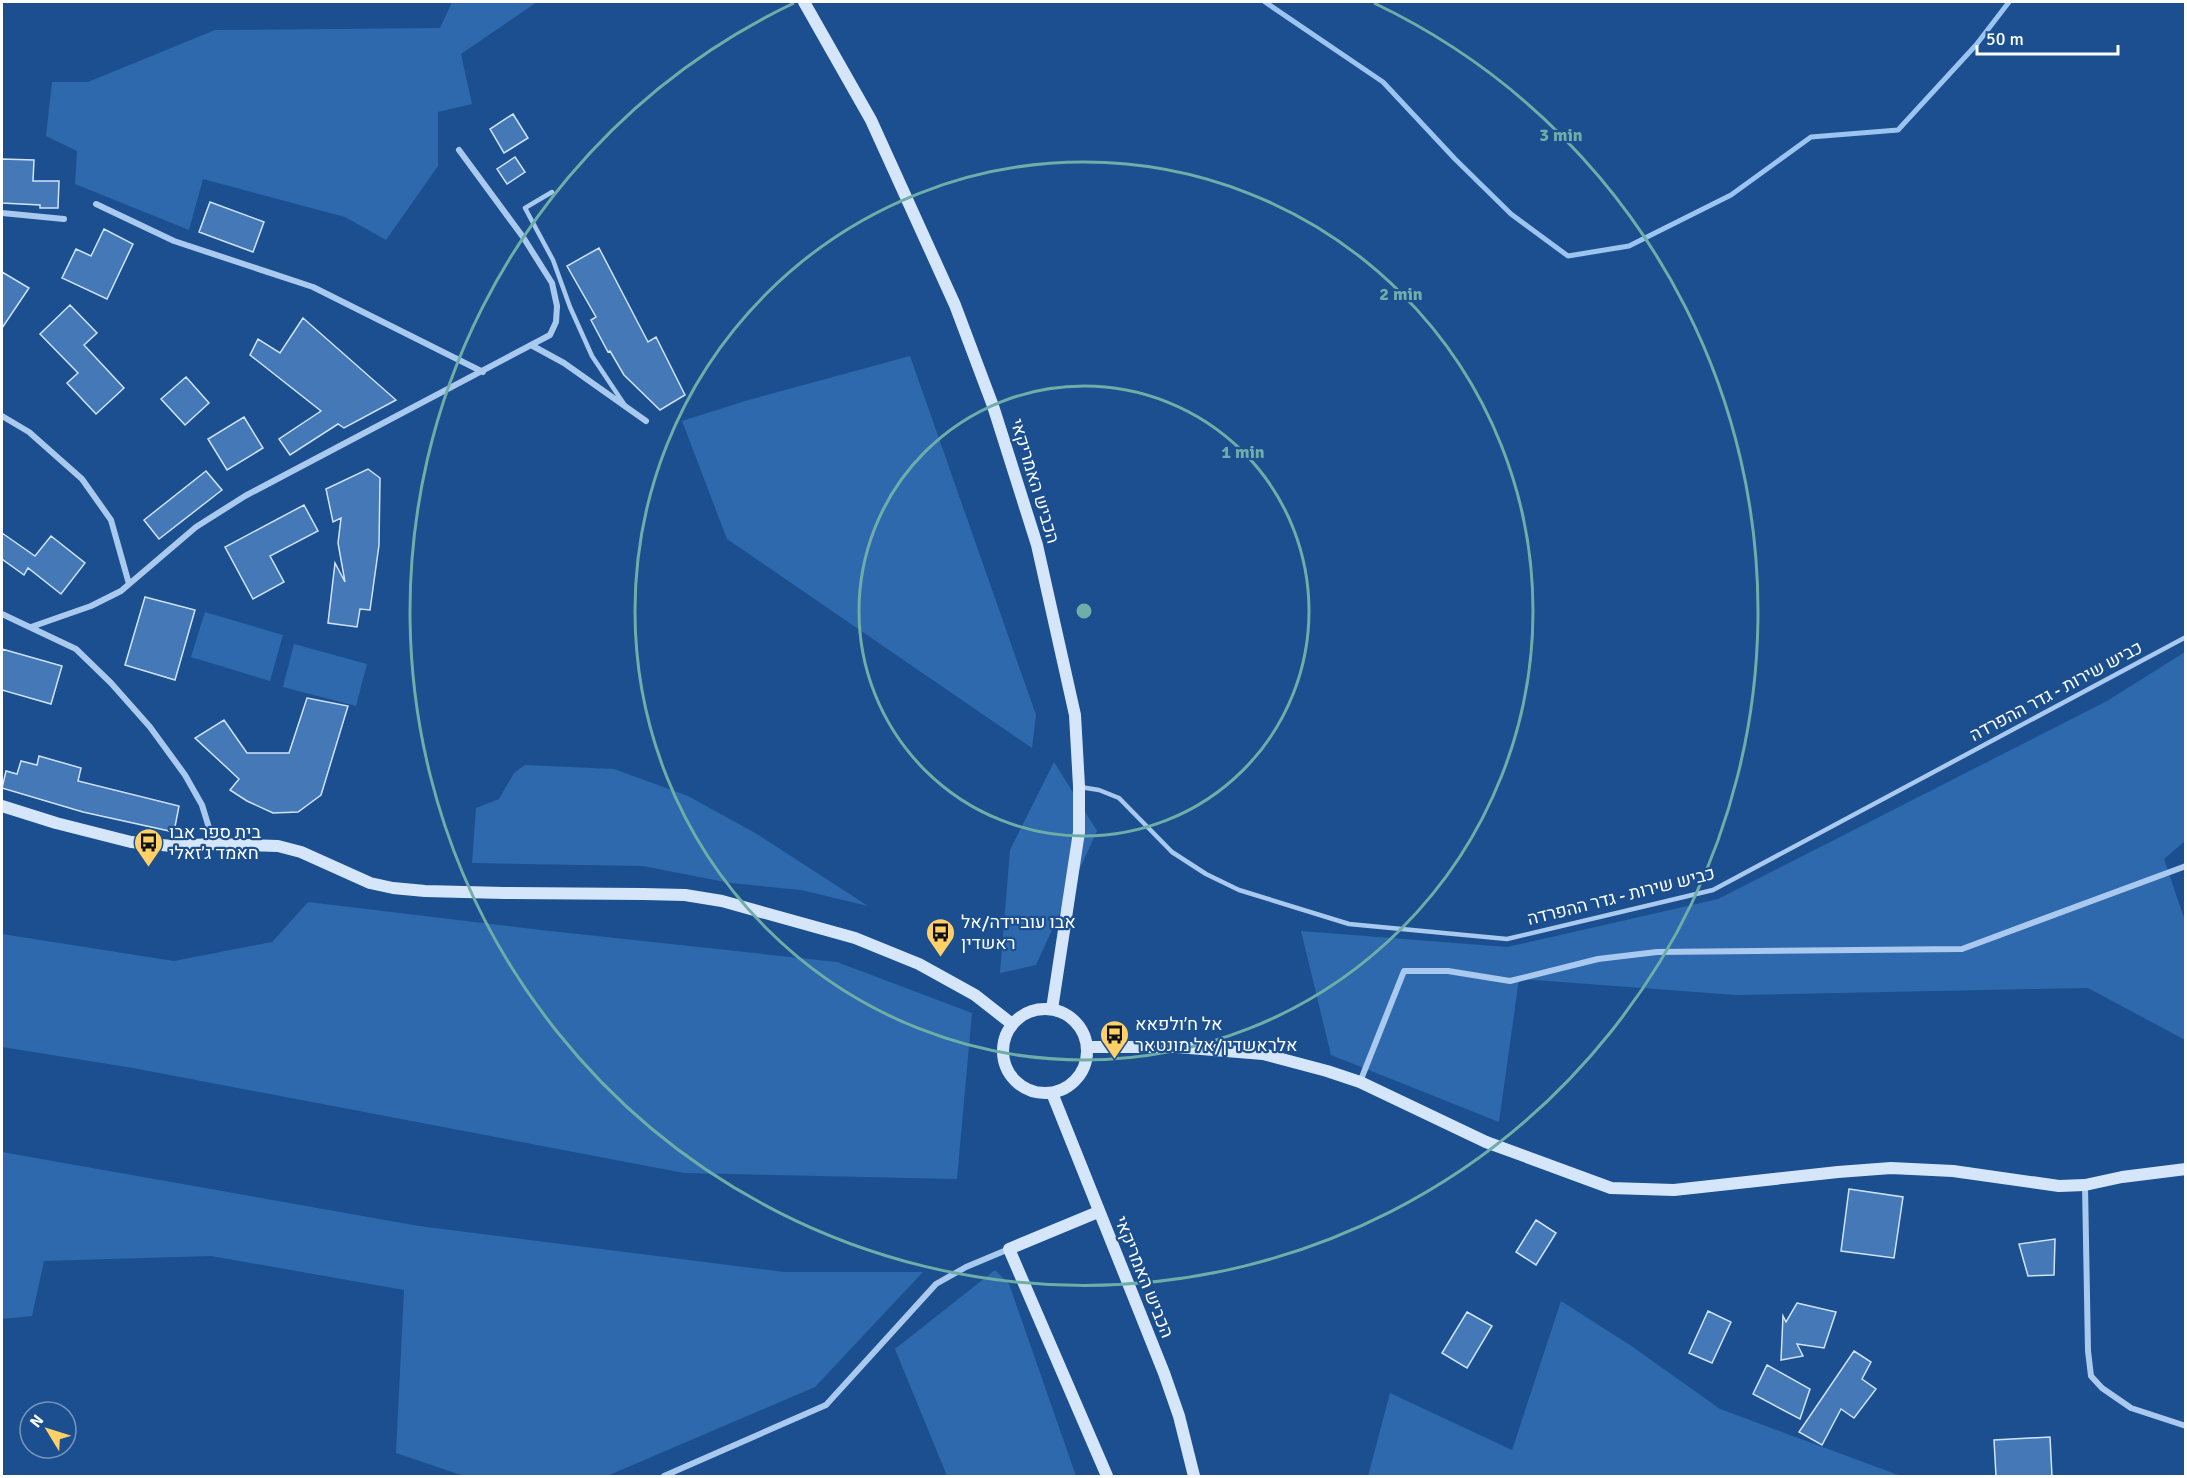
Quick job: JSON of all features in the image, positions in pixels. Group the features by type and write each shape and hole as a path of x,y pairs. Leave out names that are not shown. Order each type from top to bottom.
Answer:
{"street":[{"name":"הכביש האמריקאי","path":"804,2 872,120 955,305 993,406 1037,545 1076,715 1079,786 1079,832 1052,1009"},
{"path":"32,627 91,606 121,591 196,527 245,496 550,335 556,322 557,306 552,283 524,237 459,150"},
{"path":"96,204 174,241 314,287 483,372"},
{"path":"2,213 64,219"},
{"path":"531,345 564,363 646,421"},
{"path":"2,416 29,432 82,479 111,520 129,584"},
{"path":"2,614 76,649 111,683 150,727 191,785 202,805 214,844"},
{"path":"2,806 56,823 131,842 172,846 214,844 278,846 300,852 370,883 404,889 504,894 643,894 722,901 855,938 919,964 975,995 1012,1024"},
{"path":"1360,1082 1404,971 1448,971 1510,981 1598,960 1657,952 1962,949 2186,866"},
{"path":"1052,1009 1065,1013 1084,1033 1087,1060 1078,1077 1064,1089 1052,1093 1037,1093 1023,1088 1012,1078 1005,1066 1002,1051 1005,1037 1012,1024 1020,1016 1030,1011 1052,1009"},
{"path":"1087,1047 1177,1047 1263,1054 1327,1071 1360,1082 1477,1138 1611,1188 1674,1190 1892,1168 1953,1171 2059,1186 2085,1185 2122,1177 2186,1169"},
{"name":"הכביש האמריקאי","path":"1052,1093 1164,1373 1190,1454 1194,1476"},
{"path":"2085,1185 2088,1351 2091,1376 2102,1388 2131,1408 2186,1426"},
{"path":"664,1476 826,1405 936,1284 966,1267 1098,1212"},
{"path":"1009,1249 1107,1476"}],"lane":[{"path":"552,192 525,208 553,260 592,356 628,408"},
{"name":"כביש שירות - גדר ההפרדה","path":"1079,786 1099,790 1119,798 1172,852 1206,874 1239,890 1349,924 1507,939 1713,891 2186,637"}],"shaded area":[{"path":"452,2 537,2 461,54 472,104 438,112 438,166 386,240 345,217 203,179 189,230 75,184 77,151 46,136 52,82 88,82 215,30 440,28"},
{"path":"910,356 1036,715 1032,748 727,539 682,421 745,401"},
{"path":"205,612 283,635 270,681 191,657"},
{"path":"294,644 367,664 356,706 283,687"},
{"path":"2185,652 2185,841 2164,859 2185,921 2185,1040 2088,988 1736,995 1519,979 1499,1122 1331,1055 1301,931 1507,947 1718,899 2107,701"},
{"path":"1054,762 1097,831 1036,965 1000,973 1010,850"},
{"path":"525,765 614,769 688,796 757,834 868,906 801,890 730,883 643,866 472,863 476,808 499,799 514,773"},
{"path":"308,902 837,962 972,1013 957,1179 684,1173 133,1068 2,1047 2,934 174,961 272,942"},
{"path":"2,1152 419,1226 784,1272 923,1272 815,1387 607,1476 464,1476 396,1453 404,1290 211,1256 44,1261 32,1316 2,1319"},
{"path":"995,1270 1009,1284 1076,1476 947,1476 895,1349"},
{"path":"1561,1301 1630,1345 1720,1409 1901,1476 1368,1476 1390,1393 1512,1450"}],"building":[{"path":"513,114 528,138 504,153 490,129"},
{"path":"515,157 525,172 507,184 497,169"},
{"path":"2,159 34,160 33,181 59,181 58,208 2,203"},
{"path":"210,202 264,222 253,252 199,232"},
{"path":"104,229 133,244 107,299 62,278 76,249 91,256"},
{"path":"599,248 648,342 656,337 685,395 660,410 624,375 610,351 608,352 591,320 596,317 567,266"},
{"path":"2,272 29,288 2,328"},
{"path":"70,305 97,333 84,345 124,388 96,414 67,383 78,373 40,334"},
{"path":"303,318 396,400 344,428 338,424 290,455 279,439 321,411 250,355 258,339 280,353"},
{"path":"186,377 209,403 185,425 161,399"},
{"path":"244,417 263,448 227,470 208,439"},
{"path":"368,469 380,478 379,545 370,610 360,609 357,627 328,623 335,563 345,582 338,543 341,518 333,522 326,489"},
{"path":"206,471 222,490 159,539 144,520"},
{"path":"304,505 318,531 270,556 284,582 253,599 225,547"},
{"path":"2,533 35,556 51,536 85,563 61,594 28,568 24,575 2,559"},
{"path":"145,597 195,610 175,680 125,665"},
{"path":"2,649 62,666 51,704 2,690"},
{"path":"307,698 348,706 321,795 298,812 273,813 230,790 239,779 195,738 224,720 247,753 289,753"},
{"path":"39,756 81,768 78,781 179,806 174,832 83,812 2,788 6,771 17,774 21,761 37,765"},
{"path":"1849,1189 1903,1197 1894,1258 1841,1251"},
{"path":"1536,1220 1556,1233 1536,1265 1516,1252"},
{"path":"2055,1239 2054,1275 2028,1276 2019,1244"},
{"path":"1797,1303 1836,1312 1824,1348 1797,1344 1803,1356 1781,1360 1783,1316 1786,1322"},
{"path":"1708,1311 1731,1322 1712,1363 1689,1353"},
{"path":"1467,1312 1492,1326 1467,1368 1442,1353"},
{"path":"1854,1351 1871,1362 1862,1379 1876,1389 1854,1418 1841,1409 1822,1445 1799,1432"},
{"path":"1767,1365 1810,1389 1800,1419 1753,1394"},
{"path":"2050,1437 2052,1476 1996,1476 1994,1440"}],"waterway":[{"path":"1265,2 1383,82 1455,159 1511,214 1568,256 1629,246 1731,195 1811,137 1898,130 1976,45 2009,2"}],"place":[{"name":"בית ספר אבו חאמד ג׳זאלי","path":"148,868"},
{"name":"אבו עוביידה/אל ראשדין","path":"940,958"},
{"name":"אל ח׳ולפאא אלראשדין/אל מונטאר","path":"1114,1060"}]}
